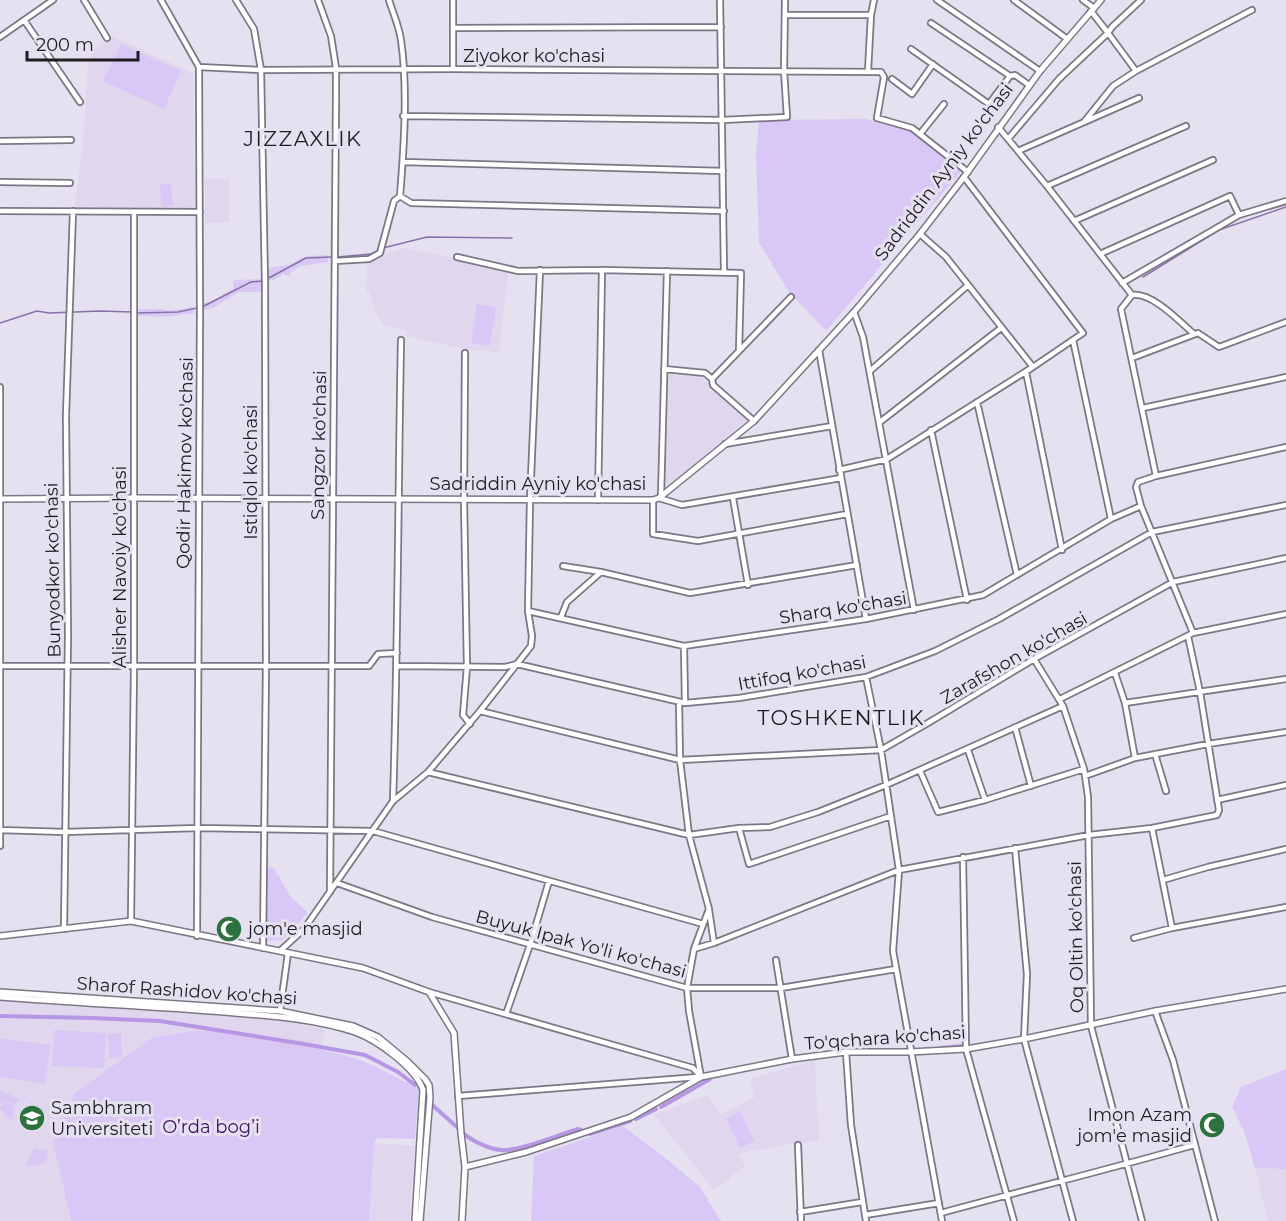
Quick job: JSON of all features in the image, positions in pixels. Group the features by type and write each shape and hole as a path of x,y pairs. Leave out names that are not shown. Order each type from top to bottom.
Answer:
{"street":[{"path":"0,37 52,0"},
{"path":"84,0 107,38"},
{"name":"Qodir Hakimov ko'chasi","path":"160,0 199,67 197,936"},
{"name":"Istiqlol ko'chasi","path":"236,0 254,29 261,70 265,284 266,666 263,949"},
{"name":"Sangzor ko'chasi","path":"318,0 331,36 336,68 330,893"},
{"path":"334,261 369,259 380,253 394,201 400,196 403,162 403,69 401,38 389,0"},
{"path":"453,0 453,69"},
{"path":"720,0 724,272"},
{"path":"403,116 722,120 787,117 784,71 785,0"},
{"path":"839,470 887,459 1026,372 1083,333 966,175 912,128 877,118 884,77 881,72 868,71 874,0"},
{"path":"937,0 1040,71"},
{"path":"1014,0 1066,38"},
{"path":"1083,0 1136,71"},
{"name":"Sadriddin Ayniy ko'chasi","path":"1,499 598,500 658,498 754,421 854,312 966,175 998,127 1066,38 1101,0"},
{"path":"1008,139 1059,80 1141,0"},
{"path":"1083,122 1113,86 1136,71 1252,10"},
{"path":"785,15 871,15"},
{"path":"24,20 80,102"},
{"path":"931,23 1010,76 1015,75 1029,85"},
{"path":"454,28 721,27"},
{"path":"911,49 989,104 1010,76"},
{"path":"892,79 912,94 933,64"},
{"name":"Ziyokor ko'chasi","path":"199,67 261,70 336,68 868,71"},
{"path":"1018,151 1139,98"},
{"path":"920,134 944,104"},
{"path":"1047,186 1186,126"},
{"path":"998,127 1132,295"},
{"path":"0,141 72,140"},
{"path":"1074,221 1214,160"},
{"path":"403,162 723,171"},
{"path":"0,182 70,183"},
{"path":"400,196 411,203 724,211"},
{"path":"1100,254 1230,196 1239,215"},
{"path":"1122,283 1239,215 1286,201"},
{"path":"0,211 200,212"},
{"name":"Bunyodkor ko'chasi","path":"64,928 68,665 66,498 73,211"},
{"name":"Alisher Navoiy ko'chasi","path":"131,921 134,665 134,212"},
{"path":"920,234 946,257 1033,367"},
{"path":"458,257 518,271 741,273 739,351"},
{"path":"280,951 304,929 393,801 428,772 470,724 531,646 532,636 528,611 530,500 540,270"},
{"path":"598,500 602,270"},
{"path":"667,271 658,498 653,534 698,541 847,514"},
{"path":"870,371 967,286"},
{"path":"1156,476 1121,309 1132,295 1139,294 1150,298 1194,334"},
{"path":"712,379 791,297"},
{"path":"854,312 861,328 870,371 915,610"},
{"path":"1132,358 1194,334 1200,333 1219,347 1286,322"},
{"path":"880,422 1002,328"},
{"path":"393,801 398,666 401,340"},
{"path":"1073,340 1111,519"},
{"path":"819,350 866,619"},
{"path":"465,353 464,500 467,667 463,716 470,724"},
{"path":"664,369 705,373 712,379 713,385 754,421"},
{"path":"1026,372 1062,550"},
{"path":"1143,408 1286,377"},
{"path":"0,387 0,846"},
{"path":"977,402 1017,575"},
{"path":"724,444 832,426"},
{"path":"932,430 967,600"},
{"path":"694,949 899,870 1015,848 1152,828 1217,815 1219,812 1190,635 1173,582 1141,506 1136,485 1138,482 1156,476 1286,447"},
{"path":"658,498 682,505 841,478"},
{"path":"733,498 748,585"},
{"name":"Sharq ko'chasi","path":"528,611 684,646 866,619 983,595 1111,519 1141,506"},
{"name":"Ittifoq ko'chasi","path":"398,666 505,667 517,664 682,702 739,698 866,677 935,651 999,619 1152,532 1286,506"},
{"name":"Zarafshon ko'chasi","path":"480,711 680,760 880,750 1034,659 1173,582 1286,558"},
{"path":"563,566 601,572 690,593 857,565"},
{"path":"561,617 567,602 601,572"},
{"path":"1060,699 1190,635 1286,614"},
{"path":"684,646 680,760 689,835 709,909 714,943"},
{"path":"0,666 369,666 378,654 397,654"},
{"name":"Oq Oltin ko'chasi","path":"1034,659 1060,699 1084,769 1088,797 1091,1026 1142,1221"},
{"path":"1115,673 1125,703 1136,758"},
{"path":"866,677 899,870 893,951 942,1221"},
{"path":"1125,703 1286,678"},
{"path":"428,772 689,835 739,828 770,827 818,812 920,771 1063,706"},
{"path":"1015,727 1031,786"},
{"path":"1085,776 1136,758 1286,732"},
{"path":"968,750 985,800"},
{"path":"1155,754 1166,791"},
{"path":"920,771 938,812 1084,769"},
{"path":"1217,800 1286,786"},
{"path":"739,828 748,864 891,816"},
{"path":"0,830 65,832 198,828 373,831 703,924"},
{"path":"1152,828 1172,928"},
{"path":"1015,848 1027,974 1024,1040 1073,1221"},
{"path":"1162,880 1286,849"},
{"path":"963,857 966,1048 1014,1221"},
{"path":"506,1014 549,881"},
{"name":"Buyuk Ipak Yo'li ko'chasi","path":"337,884 432,917 687,988 781,988 896,969"},
{"path":"1134,938 1172,928 1286,907"},
{"path":"701,1077 687,988 694,949 709,909"},
{"path":"0,936 131,921 363,968 429,992 693,1068 701,1077"},
{"path":"0,997 280,1014 288,953"},
{"path":"776,960 792,1059"},
{"name":"To'qchara ko'chasi","path":"465,1167 526,1152 631,1117 701,1077 792,1059 846,1052 910,1052 966,1048 1024,1040 1155,1011 1286,989"},
{"name":"Sharof Rashidov ko'chasi","path":"0,992 280,1014 353,1026 378,1036 390,1045 429,1085 420,1221"},
{"path":"429,992 454,1033 465,1167 462,1221"},
{"path":"1155,1011 1173,1060 1215,1221"},
{"path":"846,1052 851,1125 866,1221"},
{"path":"458,1096 701,1077"},
{"path":"415,1221 424,1142"},
{"path":"798,1145 801,1221"},
{"path":"941,1213 1194,1145"},
{"path":"800,1212 862,1202"},
{"path":"865,1215 939,1203"}],"shaded area":[{"path":"112,36 193,73 195,211 74,209 83,146 88,62 94,49"},
{"path":"205,178 229,179 229,222 205,223"},
{"path":"402,248 447,256 508,272 499,353 465,349 405,336 406,331 383,325 369,292 366,291 367,261"},
{"path":"669,375 700,376 748,419 665,489"},
{"path":"0,1001 274,1020 325,1029 321,1047 212,1031 53,1142 71,1221 0,1221"},
{"path":"815,1060 819,1141 742,1153 739,1156 746,1167 713,1189 654,1115 708,1095 721,1115 755,1097 750,1079"},
{"path":"374,1143 415,1146 409,1221 369,1221"},
{"path":"1255,1168 1286,1169 1286,1221 1268,1221"}],"green space":[{"path":"121,44 181,71 164,109 103,81"},
{"path":"866,119 913,130 962,170 826,331 790,293 759,243 756,155 759,120"},
{"path":"160,184 171,184 173,206 161,207"},
{"path":"328,255 328,262 300,266 290,273 290,276 283,274 274,280 267,281 268,268 292,264 300,258 309,256"},
{"path":"262,279 262,292 239,292 213,308 205,310 203,303 210,302 233,289 233,280"},
{"path":"477,304 496,307 490,346 471,343"},
{"path":"194,307 194,313 167,317 137,316 137,309 168,311"},
{"path":"267,867 274,868 290,896 308,913 282,940 267,941 265,872"},
{"path":"54,1030 106,1033 104,1068 52,1066"},
{"name":"O’rda bog’i","path":"196,1031 267,1039 339,1054 365,1062 419,1087 415,1139 377,1138 374,1143 369,1221 71,1221 53,1142 75,1093 153,1037"},
{"path":"121,1033 122,1057 109,1058 108,1034"},
{"path":"0,1038 51,1045 45,1084 0,1077"},
{"path":"1286,1069 1286,1169 1255,1168 1244,1131 1232,1107 1241,1087"},
{"path":"0,1090 20,1099 14,1105 5,1100 0,1105"},
{"path":"5,1102 13,1106 13,1120 7,1118 0,1108"},
{"path":"30,1102 44,1108 40,1119 30,1115 26,1125 22,1123"},
{"path":"740,1111 754,1141 740,1148 726,1118"},
{"path":"623,1126 700,1187 721,1221 531,1221 534,1156"},
{"path":"34,1148 48,1151 45,1163 25,1167"}],"waterway":[{"path":"1143,277 1219,230 1286,207"},
{"path":"383,248 427,237 512,238"},
{"path":"337,257 371,254 379,250"},
{"path":"267,279 306,258 332,257"},
{"path":"202,307 251,282 263,281"},
{"path":"137,313 178,312 197,308"},
{"path":"0,323 37,311 49,313 132,312"},
{"path":"0,1016 160,1021 304,1044 365,1055 398,1072 415,1085"},
{"path":"941,1048 963,1046"},
{"path":"661,1107 710,1079"},
{"path":"430,1103 458,1128"},
{"path":"636,1119 656,1109"},
{"path":"590,1134 630,1121"},
{"path":"463,1133 486,1146 508,1150 581,1130"}],"place":[{"name":"jom'e masjid","path":"229,929"},
{"name":"Sambhram Universiteti","path":"32,1118"},
{"name":"Imon Azam jom'e masjid","path":"1212,1125"}],"district":[{"name":"JIZZAXLIK","path":"303,139"},
{"name":"TOSHKENTLIK","path":"841,718"}]}
